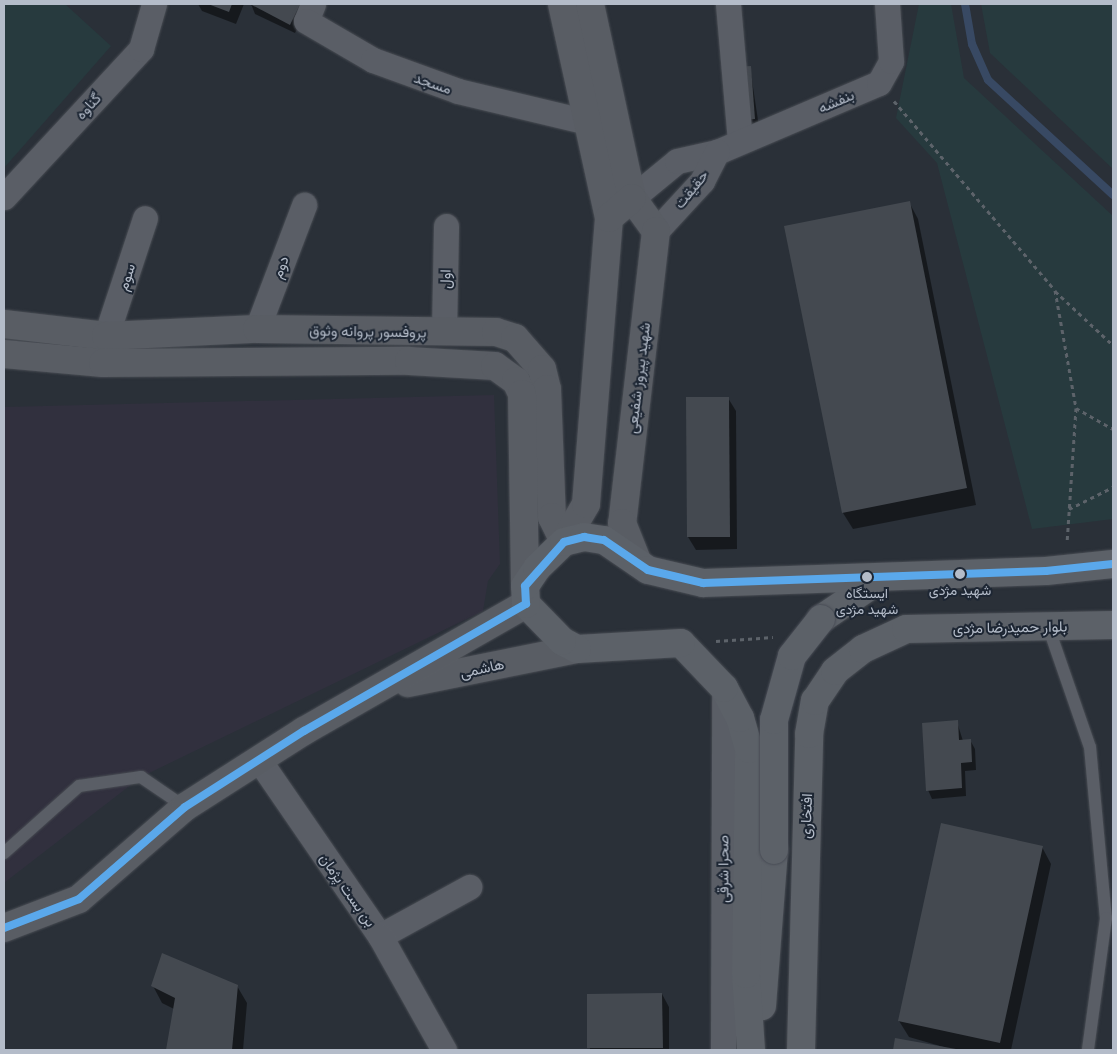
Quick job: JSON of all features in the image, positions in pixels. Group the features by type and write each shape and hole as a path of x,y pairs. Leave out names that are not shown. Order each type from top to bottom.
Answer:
{"main road":[{"path":"562,4 608,218 596,409 586,504 564,542 526,595 543,627 577,649 681,643 724,688 749,749 746,974 751,1050"},
{"path":"590,4 632,198 656,231"},
{"path":"608,218 632,198"},
{"name":"شهید پیروز شفیعی","path":"638,563 622,523 656,231"},
{"name":"پروفسور پروانه وثوق","path":"4,324 106,336 257,329 496,332 515,338 530,351 542,369 548,420 552,517 564,542"},
{"path":"256,362 257,329"},
{"path":"103,363 106,336"},
{"name":"پروفسور پروانه وثوق","path":"4,354 103,363 481,364 508,373 522,394 526,595"},
{"path":"548,420 566,433 578,436 596,409"},
{"path":"564,542 584,537 604,540 648,570 703,583 1066,569 1113,564"},
{"path":"758,1050 774,850 774,720 792,656 822,619 884,577"},
{"name":"هاشمی","path":"4,928 79,899 186,807 258,760 387,688 526,595"},
{"name":"بلوار حمیدرضا مژدی","path":"906,629 1113,625"},
{"name":"افتخاری","path":"801,1050 809,734 815,701 842,666 864,649 906,629"},
{"name":"هاشمی","path":"387,688 577,649"},
{"path":"802,995 819,1050"}],"street":[{"name":"گناوه","path":"4,198 141,49 154,4"},
{"name":"مسجد","path":"313,4 306,21 373,60 458,91 587,122"},
{"path":"728,4 740,141"},
{"path":"879,83 891,61 887,4"},
{"name":"بنفشه","path":"717,152 879,83"},
{"name":"حقیقت","path":"632,198 677,161 717,152"},
{"name":"حقیقت","path":"656,231 702,182 717,152"},
{"name":"دوم","path":"257,329 304,204"},
{"name":"سوم","path":"106,336 145,218"},
{"name":"اول","path":"444,332 446,226"},
{"name":"صحرا شرقی","path":"723,1050 724,688"},
{"name":"بن بست پژمان","path":"258,760 380,936 469,887"},
{"path":"380,936 444,1050"}],"lane":[{"path":"1048,626 1090,746 1093,775 1106,918 1088,1050"},
{"path":"4,853 79,786 141,777 186,807"}],"path":[{"path":"879,83 1055,290 1113,345"},
{"path":"1055,290 1076,408 1066,569"},
{"path":"1076,408 1113,429"},
{"path":"1069,509 1113,487"}],"shaded area":[{"path":"494,395 500,564 488,581 483,611 141,777 4,883 4,407"}],"green space":[{"path":"4,4 65,4 111,46 4,168"},
{"path":"919,4 951,4 964,78 1113,216 1113,519 1032,529 937,163 896,118"},
{"path":"981,4 1113,4 1113,169 990,53"}],"building":[{"path":"208,4 232,4 229,12"},
{"path":"250,4 300,4 290,25"},
{"path":"751,66 755,119 741,120 737,67"},
{"path":"910,201 967,488 842,513 784,226"},
{"path":"686,397 729,397 730,537 687,537"},
{"path":"958,720 959,740 971,739 972,762 961,763 962,788 926,791 922,723"},
{"path":"941,823 1043,846 1000,1043 898,1021"},
{"path":"162,953 238,985 232,1050 166,1050 175,998 151,986"},
{"path":"662,993 663,1048 587,1048 587,994"},
{"path":"895,1038 956,1049 956,1050 893,1050"}],"waterway":[{"path":"965,4 972,44 988,80 1113,195"}],"transit line":[{"path":"4,928 79,899 185,807 304,731 526,604 525,586 564,542 584,537 604,540 648,570 703,583 1046,571 1113,564"}],"place":[{"name":"شهید مژدی","path":"960,574"},
{"name":"ایستگاه شهید مژدی","path":"867,577"}]}
